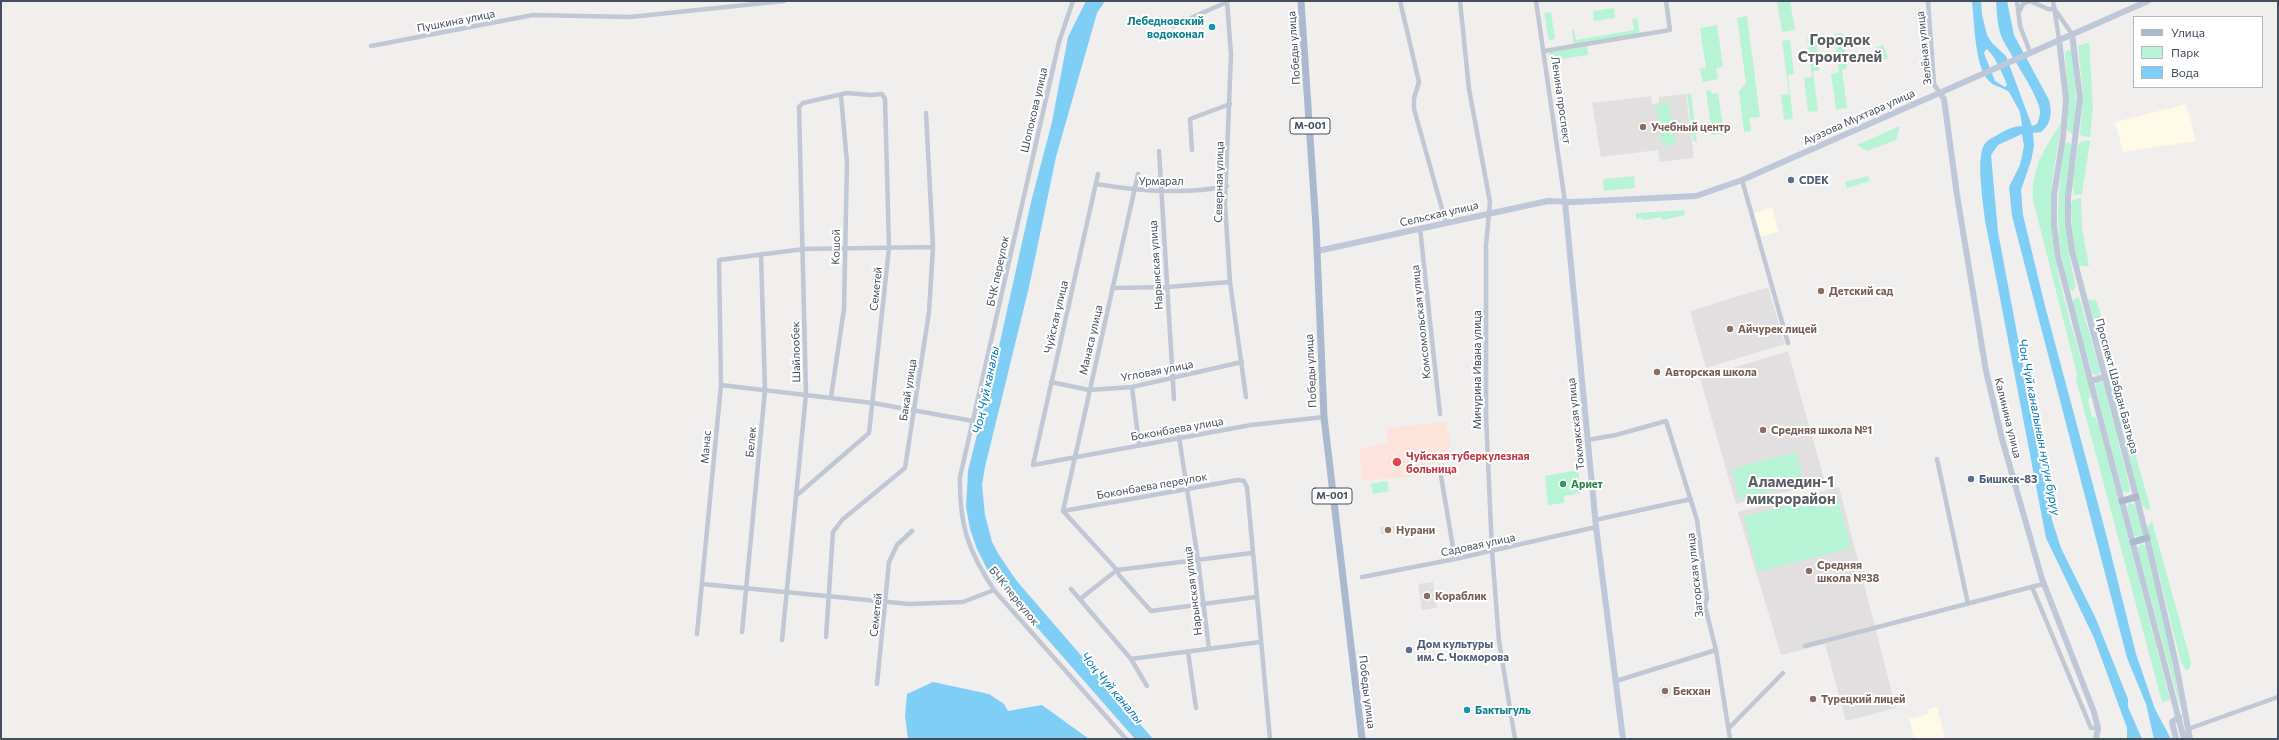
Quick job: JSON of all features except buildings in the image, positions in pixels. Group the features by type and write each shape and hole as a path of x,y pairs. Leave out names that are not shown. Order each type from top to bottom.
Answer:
{"main road":[{"name":"Победы улица","path":"1301,1 1317,251 1324,417 1329,472 1362,739"},
{"name":"Ауэзова Мухтара улица","path":"1565,202 1696,196 1742,180 2148,1"},
{"name":"Проспект Шабдан Баатыра","path":"2072,34 2080,98 2068,197 2068,222 2072,251 2082,295 2147,538 2176,664 2190,739"},
{"path":"2059,39 2066,99 2063,137 2054,195 2054,225 2058,257 2184,739"},
{"name":"Калинина улица","path":"1939,92 1944,99 1957,195 1986,371 2002,439 2044,584 2094,712 2098,728 2096,739"},
{"path":"2063,137 2076,139"},
{"name":"Сельская улица","path":"1317,251 1446,223 1489,212 1548,201 1565,202"},
{"name":"Токмакская улица","path":"1565,202 1595,520 1623,739"},
{"path":"2068,296 2082,295"},
{"path":"2091,381 2105,377"},
{"path":"2122,501 2136,497"},
{"path":"2133,542 2147,538"},
{"path":"2176,739 2172,722 2179,717"}],"street":[{"name":"Пушкина улица","path":"371,46 534,15 630,17 784,1"},
{"name":"Шопокова улица","path":"1017,225 1059,42 1073,1"},
{"path":"1400,1 1420,82 1414,98 1414,108 1446,223"},
{"name":"Мичурина Ивана улица","path":"1460,1 1469,89 1489,198 1486,245 1486,415 1492,551 1499,641 1515,739"},
{"name":"Ленина проспект","path":"1536,1 1565,202"},
{"path":"1544,51 1670,30 1666,1"},
{"name":"Зелёная улица","path":"1928,1 1934,84 1939,92"},
{"path":"2017,1 2020,26 2029,53"},
{"path":"2018,13 2023,4 2030,1 2048,9 2055,9"},
{"path":"2053,1 2059,39"},
{"name":"Северная улица","path":"1173,26 1227,2 1231,55 1227,186 1225,202 1230,282 1246,396"},
{"path":"2055,9 2072,34"},
{"name":"Семетей","path":"796,496 869,433 873,403 889,248 885,97 882,94 847,93 841,96"},
{"name":"Шайлообек","path":"782,640 806,394 804,249 799,107 803,103 841,96"},
{"name":"Кошой","path":"831,397 844,309 847,163 841,96"},
{"path":"1192,150 1190,119 1230,104"},
{"name":"Бакай улица","path":"826,637 833,532 842,520 905,468 929,312 933,247 926,113"},
{"name":"Нарынская улица","path":"1159,151 1171,378 1174,399"},
{"name":"Чуйская улица","path":"1033,465 1098,174"},
{"name":"Манаса улица","path":"1063,511 1138,174"},
{"path":"1742,180 1788,343"},
{"name":"Урмарал","path":"1096,184 1134,190 1212,190 1227,186"},
{"name":"БЧК переулок","path":"1017,225 960,477 960,504 968,544 981,570 994,590 1126,739"},
{"name":"Комсомольская улица","path":"1420,228 1440,414"},
{"path":"761,254 804,249 845,250 933,247"},
{"name":"Манас","path":"697,634 721,385 719,260 761,254"},
{"name":"Белек","path":"742,632 765,390 761,254"},
{"path":"1112,288 1167,287 1230,282"},
{"name":"Угловая улица","path":"1051,382 1089,390 1132,387 1242,362"},
{"path":"721,385 873,403 914,409 973,421"},
{"path":"1132,387 1139,445"},
{"name":"Боконбаева улица","path":"1033,465 1251,425 1324,417"},
{"name":"Загорская улица","path":"1587,440 1616,436 1666,420 1698,520 1707,598 1705,606 1716,650 1730,739"},
{"name":"Нарынская улица","path":"1180,437 1198,560 1208,649"},
{"path":"1937,459 1968,604"},
{"path":"1441,476 1455,559"},
{"name":"Боконбаева переулок","path":"1063,511 1188,487 1238,480 1244,481 1247,487 1252,553"},
{"path":"1595,520 1691,499"},
{"path":"1063,511 1151,611 1256,598"},
{"name":"Садовая улица","path":"1362,577 1455,559 1596,527"},
{"name":"Семетей","path":"877,684 889,562 892,552 897,545 912,531"},
{"path":"1080,600 1118,572 1252,553 1270,739"},
{"path":"702,584 786,590 909,604 963,602 994,590"},
{"path":"1805,646 2044,584"},
{"path":"2032,587 2091,728 2098,728"},
{"path":"1071,589 1131,659 1147,686"},
{"path":"1131,659 1260,642"},
{"path":"1616,681 1716,650"},
{"path":"1188,652 1196,708"},
{"path":"1729,728 1783,673"},
{"path":"2188,729 2278,697"}],"shaded area":[{"name":"Учебный центр","path":"1686,94 1694,158 1660,162 1658,150 1601,157 1592,103 1651,96 1652,104 1659,103 1659,97"},
{"path":"2186,104 2196,141 2123,152 2115,122"},
{"path":"1772,208 1779,232 1761,237 1754,213"},
{"name":"Айчурек лицей","path":"1768,287 1785,344 1706,368 1690,311"},
{"name":"Средняя школа №1","path":"1788,351 1825,482 1736,504 1700,378"},
{"name":"Чуйская туберкулезная больница","path":"1446,422 1451,447 1421,475 1362,481 1359,449 1387,443 1387,428"},
{"name":"Средняя школа №38","path":"1839,487 1896,708 1846,721 1825,644 1781,655 1738,512"},
{"name":"Нурани","path":"1395,526 1395,533 1381,534 1380,527"},
{"name":"Кораблик","path":"1433,582 1437,608 1422,610 1418,584"},
{"name":"Бекхан","path":"1663,685 1667,685 1671,691 1667,697 1663,697 1659,693 1659,689"},
{"path":"1937,706 1945,739 1914,739 1909,719 1929,714 1928,709"}],"green space":[{"path":"1777,1 1790,1 1795,30 1782,32"},
{"path":"1614,8 1615,18 1594,21 1593,11"},
{"path":"1551,12 1555,39 1549,40 1544,13"},
{"path":"1747,16 1760,117 1749,118 1751,131 1744,132 1739,91 1746,83 1737,18"},
{"path":"1637,18 1640,34 1574,45 1572,30 1574,30 1576,40 1634,30 1632,19"},
{"path":"1717,25 1723,67 1716,68 1718,79 1703,82 1700,69 1706,68 1700,28"},
{"path":"1843,33 1847,69 1842,70 1847,108 1836,109 1831,74 1839,72 1834,34"},
{"path":"1816,37 1819,70 1813,71 1818,111 1808,112 1804,78 1812,77 1807,38"},
{"path":"1790,40 1794,74 1788,75 1793,119 1784,120 1781,95 1789,94 1782,41"},
{"path":"2089,42 2093,107 2090,137 2082,136 2080,134 2083,94 2078,46"},
{"path":"1587,45 1588,55 1555,60 1556,68 1552,69 1549,51"},
{"path":"1883,45 1888,58 1881,61 1875,48"},
{"path":"2072,49 2076,98 2074,133 2072,134 2067,131 2068,98 2065,52"},
{"path":"1711,90 1712,94 1718,93 1724,133 1712,135 1706,91"},
{"path":"1687,94 1691,94 1697,141 1693,141"},
{"path":"1669,102 1676,144 1663,146 1656,104"},
{"path":"2061,123 2051,198 2051,222 2058,270 2069,317 2089,386 2090,398 2088,399 2092,417 2095,417 2099,425 2170,700 2162,702 2076,380 2077,374 2033,200 2034,179 2040,159"},
{"path":"1900,126 1896,140 1867,151 1857,145"},
{"path":"2082,141 2090,141 2082,194 2075,195 2072,187 2078,145"},
{"path":"2069,142 2072,146 2067,183 2066,217 2069,251 2076,287 2073,291 2069,288 2066,280 2059,239 2058,223 2059,192 2065,144"},
{"path":"1634,176 1635,188 1604,191 1603,179"},
{"path":"1868,176 1870,181 1847,188 1845,182"},
{"path":"2081,198 2082,228 2089,266 2078,266 2072,232 2071,204 2073,200"},
{"path":"1684,210 1685,215 1663,220 1661,217 1643,220 1642,218 1636,219 1636,213"},
{"path":"2078,297 2100,371 2098,376 2092,373 2072,302"},
{"path":"2087,299 2097,301 2115,366 2111,369 2105,367 2104,356 2106,356 2101,337 2099,337"},
{"path":"2117,375 2129,433 2151,509 2147,510 2141,504 2108,379"},
{"path":"2098,382 2103,382 2130,488 2129,492 2126,493 2122,490 2095,385"},
{"path":"1796,452 1804,482 1739,499 1732,469"},
{"name":"Ариет","path":"1578,470 1581,493 1564,496 1564,503 1548,505 1545,476"},
{"path":"1387,481 1389,491 1373,494 1371,484"},
{"path":"1836,492 1851,548 1758,572 1744,517"},
{"path":"2129,503 2135,505 2143,534 2141,537 2134,536 2127,507"},
{"path":"2152,521 2191,662 2189,670 2186,670 2181,663 2147,527"},
{"path":"2141,544 2147,546 2169,640 2180,707 2137,548"}],"water":[{"path":"1086,1 1105,1 1097,13 1056,157 1029,287 985,467 982,485 985,515 992,542 999,555 1016,580 1153,739 1135,739 988,571 977,549 970,529 966,507 968,471 1000,342 1031,202 1052,122 1068,37"},
{"path":"1972,1 1981,1 1982,15 1987,35 1992,43 2006,56 2032,126 2037,124 2040,114 2039,106 2002,38 1999,29 1996,1 2007,1 2014,35 2049,100 2051,113 2049,121 2045,129 2041,132 2033,133 2034,146 2031,161 2021,190 2023,215 2044,302 2105,530 2136,654 2155,709 2171,739 2154,739 2146,704 2127,658 2012,216 2009,187 2020,165 2024,146 2022,134 1998,145 1991,155 1998,232 2052,520 2061,548 2096,619 2128,699 2128,707 2142,739 2127,739 2127,728 2094,638 2046,538 1985,220 1980,170 1980,160 1985,143 2007,130 2022,126 2020,112 2009,92 1990,82 1980,65","holes":["1986,49 1995,59 2003,76 2007,85 2005,87 1995,81 1984,53"]},
{"path":"933,682 989,694 1004,704 1008,711 1042,705 1089,739 908,739 905,716 907,694"}],"place":[{"name":"Лебедновский водоконал","path":"1212,27"},
{"name":"Учебный центр","path":"1643,127"},
{"name":"CDEK","path":"1791,180"},
{"name":"Детский сад","path":"1821,291"},
{"name":"Айчурек лицей","path":"1730,329"},
{"name":"Авторская школа","path":"1657,372"},
{"name":"Средняя школа №1","path":"1763,430"},
{"name":"Чуйская туберкулезная больница","path":"1397,462"},
{"name":"Бишкек-83","path":"1971,479"},
{"name":"Ариет","path":"1563,484"},
{"name":"Нурани","path":"1388,530"},
{"name":"Средняя школа №38","path":"1809,571"},
{"name":"Кораблик","path":"1427,596"},
{"name":"Дом культуры им. С. Чокморова","path":"1409,650"},
{"name":"Бекхан","path":"1665,691"},
{"name":"Турецкий лицей","path":"1813,699"},
{"name":"Бактыгуль","path":"1467,710"}],"district":[{"name":"Городок Строителей","path":"1840,48"},
{"name":"Аламедин-1 микрорайон","path":"1791,490"}],"water label":[{"name":"Чоң Чүй каналы","path":"986,390"},
{"name":"Чоң Чүй каналынын нугун буруу","path":"2039,427"},
{"name":"Чоң Чүй каналы","path":"1112,688"}]}
